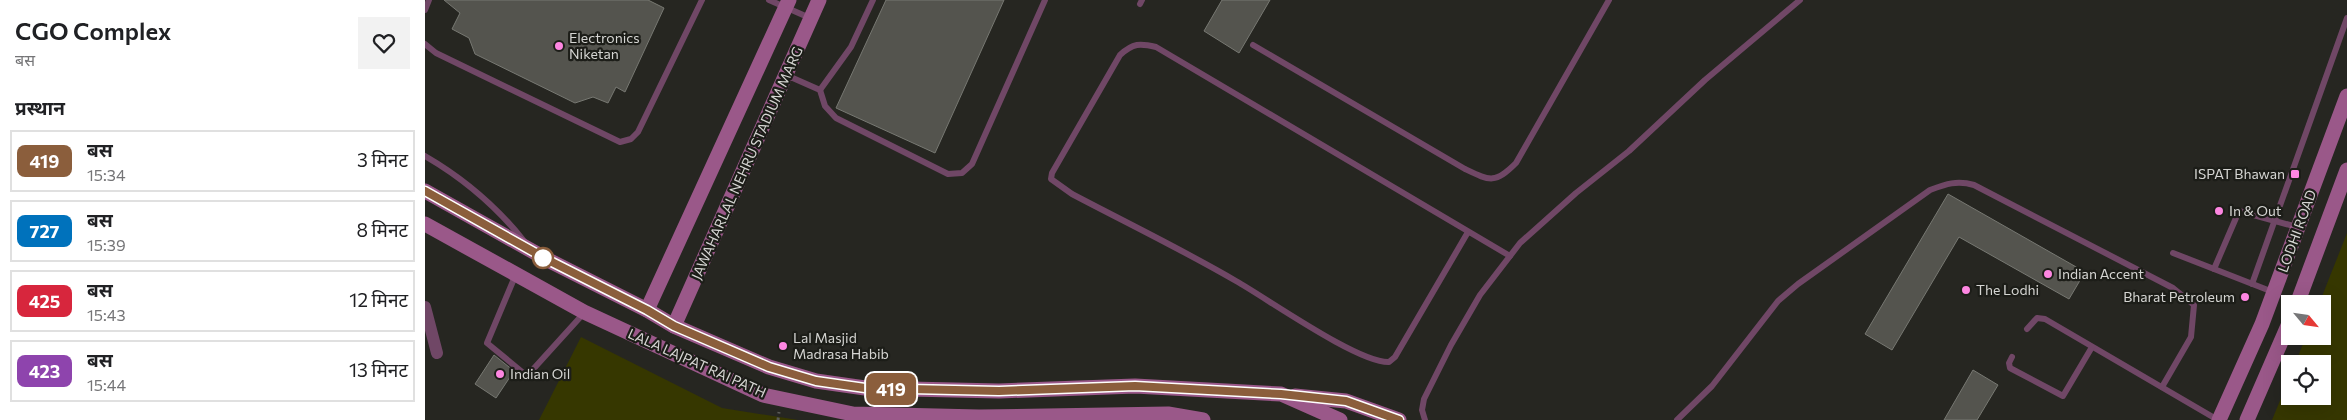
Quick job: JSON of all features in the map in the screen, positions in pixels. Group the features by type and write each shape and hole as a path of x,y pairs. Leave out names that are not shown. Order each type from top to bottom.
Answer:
{"main road":[{"name":"JAWAHARLAL NEHRU STADIUM MARG","path":"674,326 819,0"},
{"name":"JAWAHARLAL NEHRU STADIUM MARG","path":"647,310 788,4"},
{"name":"LODHI ROAD","path":"2219,420 2274,292 2347,96"},
{"name":"LODHI ROAD","path":"2300,295 2347,170"},
{"name":"LALA LAJPAT RAI PATH","path":"425,191 533,252 647,310 674,326 769,367 816,381 865,388 999,391 1135,386 1281,394 1340,420"},
{"name":"LALA LAJPAT RAI PATH","path":"425,224 585,312 763,395 853,414 979,417 1168,414 1203,420"},
{"path":"2247,420 2281,342"},
{"path":"1281,394 1346,401 1399,420"}],"street":[{"path":"425,307 437,353"}],"lane":[{"path":"425,10 429,0"},
{"path":"425,44 436,53 620,142 631,139 638,132 702,0"},
{"path":"769,0 788,4 811,19"},
{"path":"820,90 851,47 862,28 873,0"},
{"path":"786,75 820,90 825,106 836,118 948,174 962,174 972,164 1045,0"},
{"path":"1253,45 1465,169 1487,180 1496,179 1515,163 1609,0"},
{"path":"1425,420 1422,410 1424,398 1480,295 1520,243 1576,193 1629,151 1705,80 1800,0"},
{"path":"2252,284 2347,18"},
{"path":"1468,232 1395,357 1389,362 1382,363 1342,344 1237,281 1072,194 1051,179 1052,173 1120,55 1128,48 1140,43 1156,47 1510,256"},
{"path":"425,156 446,168 502,214 533,252"},
{"path":"1677,420 1712,386 1778,301 1798,284 1930,190 1949,183 1961,182 1974,185 2123,261 2173,288 2194,305 2191,337 2162,387"},
{"path":"2215,269 2239,211 2298,228"},
{"path":"2173,253 2274,292"},
{"path":"516,274 487,343 527,376 585,312"},
{"path":"2027,329 2037,318 2045,319 2219,420"},
{"path":"2011,357 2010,368 2063,396 2092,347"}],"shaded area":[{"path":"2347,233 2347,420 2272,420 2281,398 2281,405 2331,405 2331,355 2299,355 2302,345 2331,345 2331,295 2323,295"},
{"path":"581,337 722,408 798,420 539,420"}],"building":[{"name":"Electronics Niketan","path":"444,0 648,0 664,8 625,92 616,87 608,103 593,97 575,103 475,54 469,38 452,29 460,13"},
{"path":"886,0 1004,0 935,153 836,108"},
{"path":"1222,0 1270,0 1239,53 1204,31"},
{"path":"1948,194 2085,272 2069,299 1959,237 1892,350 1865,334"},
{"path":"494,355 514,371 496,398 475,384"},
{"path":"1973,370 1998,385 1977,420 1944,420"}],"bus line":[{"name":"419","path":"425,191 550,261 647,310 674,326 769,367 816,381 865,388 999,391 1135,386 1281,394 1346,401 1399,420"}],"place":[{"name":"Electronics Niketan","path":"559,46"},
{"name":"ISPAT Bhawan","path":"2295,174"},
{"name":"In & Out","path":"2219,211"},
{"name":"Indian Accent","path":"2048,274"},
{"name":"The Lodhi","path":"1966,290"},
{"name":"Bharat Petroleum","path":"2245,297"},
{"name":"Lal Masjid Madrasa Habib","path":"783,346"},
{"name":"Indian Oil","path":"500,374"}]}
